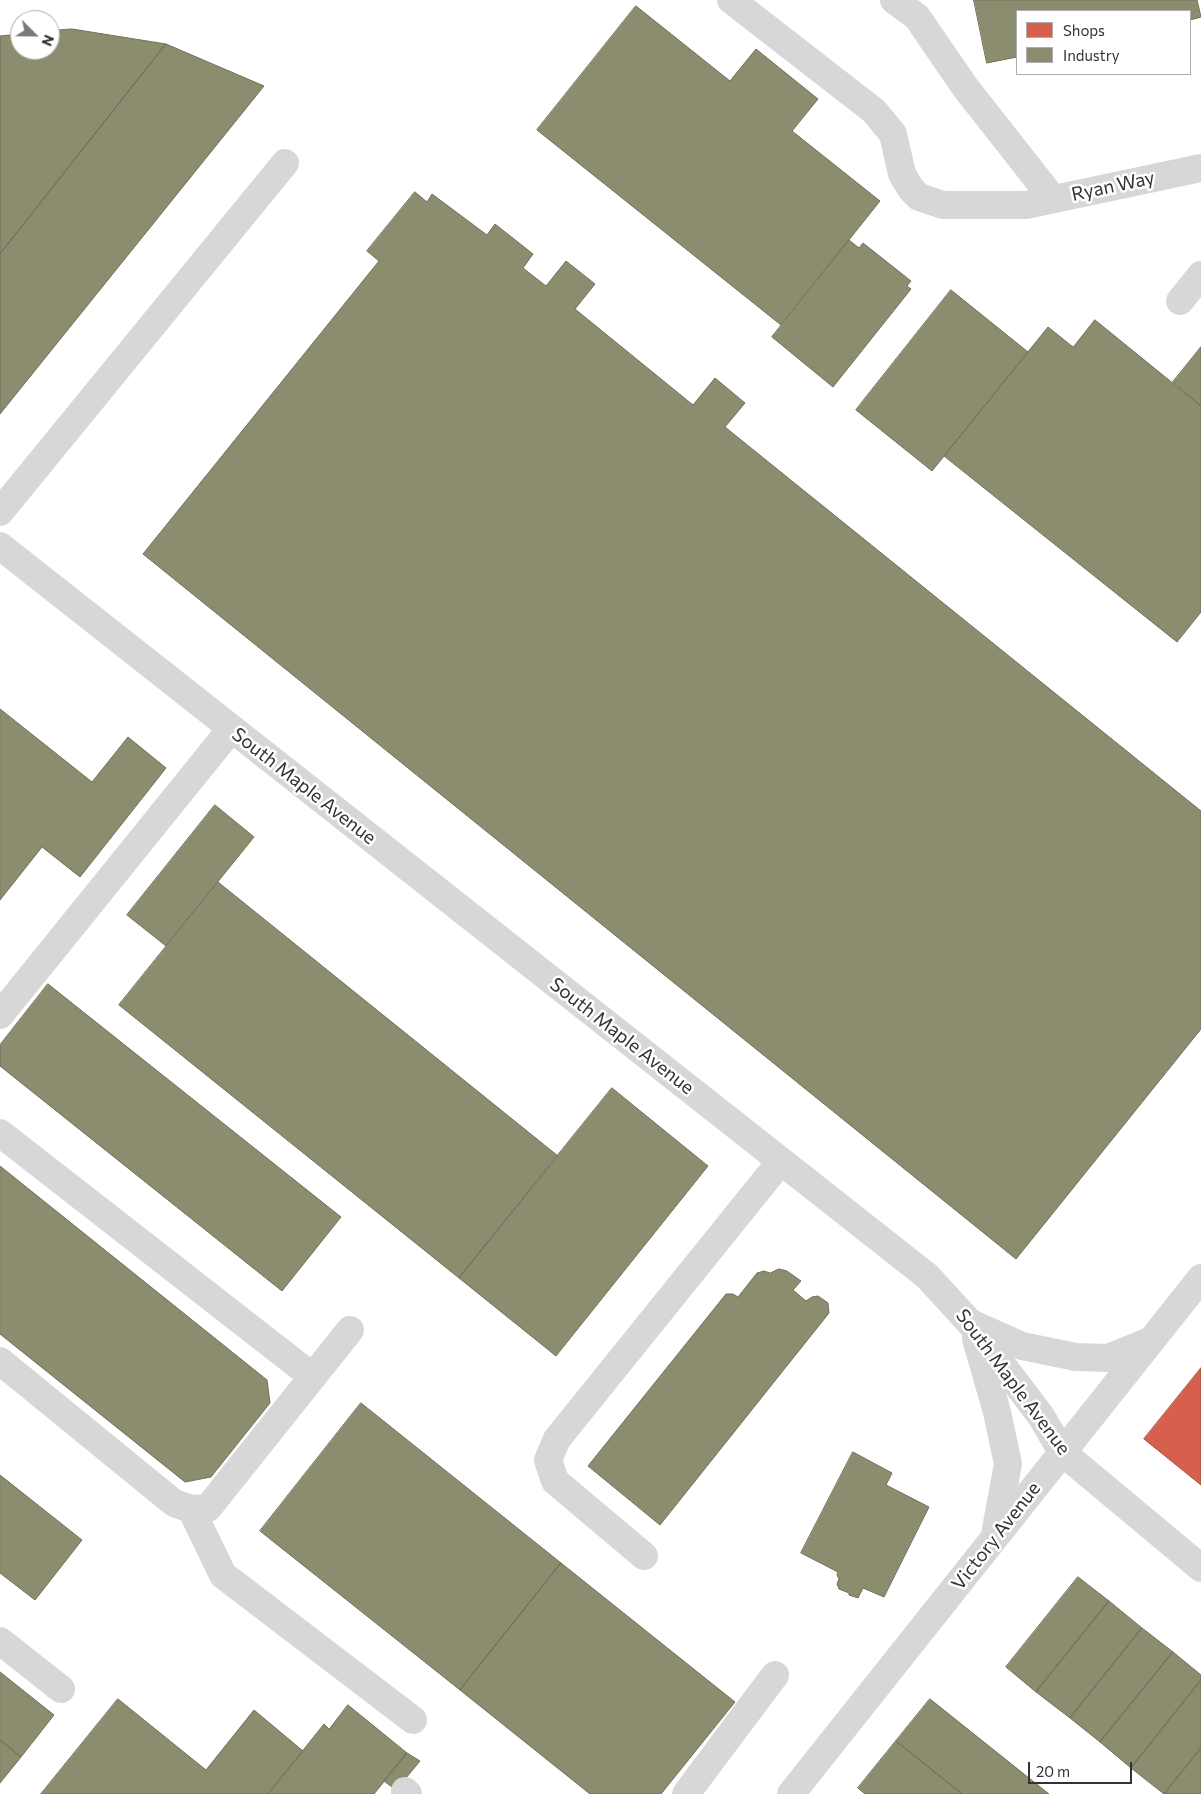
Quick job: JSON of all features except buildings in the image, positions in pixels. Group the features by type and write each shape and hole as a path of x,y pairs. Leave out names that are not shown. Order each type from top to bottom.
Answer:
{"street":[{"name":"Ryan Way","path":"731,0 874,111 893,134 902,174 910,189 919,197 942,205 1026,205 1201,168"},
{"path":"894,0 917,17 965,87 1053,199"},
{"path":"0,512 285,163"},
{"path":"1180,301 1201,275"},
{"name":"South Maple Avenue","path":"0,546 927,1276 971,1324 1041,1416 1062,1452 1201,1568"},
{"path":"0,1015 231,729"},
{"path":"0,1133 313,1376"},
{"path":"644,1556 555,1481 548,1460 558,1439 781,1161"},
{"name":"Victory Avenue","path":"791,1794 1201,1278"},
{"path":"971,1324 1022,1346 1076,1358 1108,1358 1152,1340"},
{"path":"971,1324 997,1412 1008,1464 994,1538"},
{"path":"0,1361 174,1503 191,1509 208,1508 350,1330"},
{"path":"191,1509 223,1575 413,1720"},
{"path":"0,1641 61,1688"},
{"path":"691,1792 775,1675"}]}
